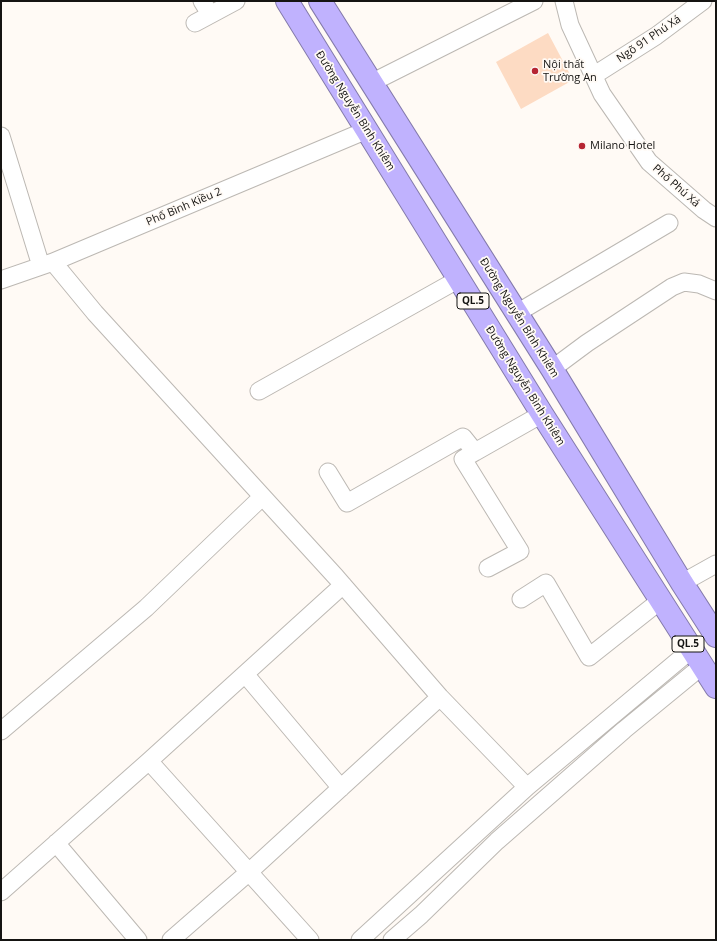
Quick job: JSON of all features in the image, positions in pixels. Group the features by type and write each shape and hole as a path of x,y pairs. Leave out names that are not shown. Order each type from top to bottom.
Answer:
{"highway":[{"name":"Đường Nguyễn Bình Khiêm","path":"287,1 542,414 716,688"},
{"name":"Đường Nguyễn Bỉnh Khiêm","path":"320,1 552,369 682,583 716,636"},
{"path":"661,600 682,583"}],"street":[{"path":"195,23 206,8 236,1"},
{"path":"371,83 534,1"},
{"name":"Phố Phú Xá","path":"564,1 570,25 602,94 648,162 704,210 716,218"},
{"name":"Ngõ 91 Phú Xá","path":"594,76 656,36 703,1"},
{"name":"Phố Bình Kiều 2","path":"1,280 47,264 367,130"},
{"path":"1,136 47,264 95,313 343,585 440,697 527,787"},
{"path":"517,313 669,223"},
{"path":"259,390 459,279"},
{"path":"552,369 586,343 672,287 684,282 700,284 716,291"},
{"path":"488,568 520,551 463,459 542,414"},
{"path":"328,472 347,503 463,437 476,452"},
{"path":"1,731 146,608 262,497"},
{"path":"682,583 716,564"},
{"path":"522,599 546,583 589,658 661,600"},
{"path":"1,892 149,761 343,585"},
{"path":"360,940 527,787 697,657"},
{"path":"392,940 421,915 497,841 624,730 697,657"},
{"path":"245,674 341,788"},
{"path":"171,940 249,872 440,697"},
{"path":"149,761 310,940"},
{"path":"56,843 138,940"}],"building":[{"name":"Nội thất Trường An","path":"548,33 573,80 521,109 496,62"}],"place":[{"name":"Nội thất Trường An","path":"535,71"},
{"name":"Milano Hotel","path":"582,146"}]}
